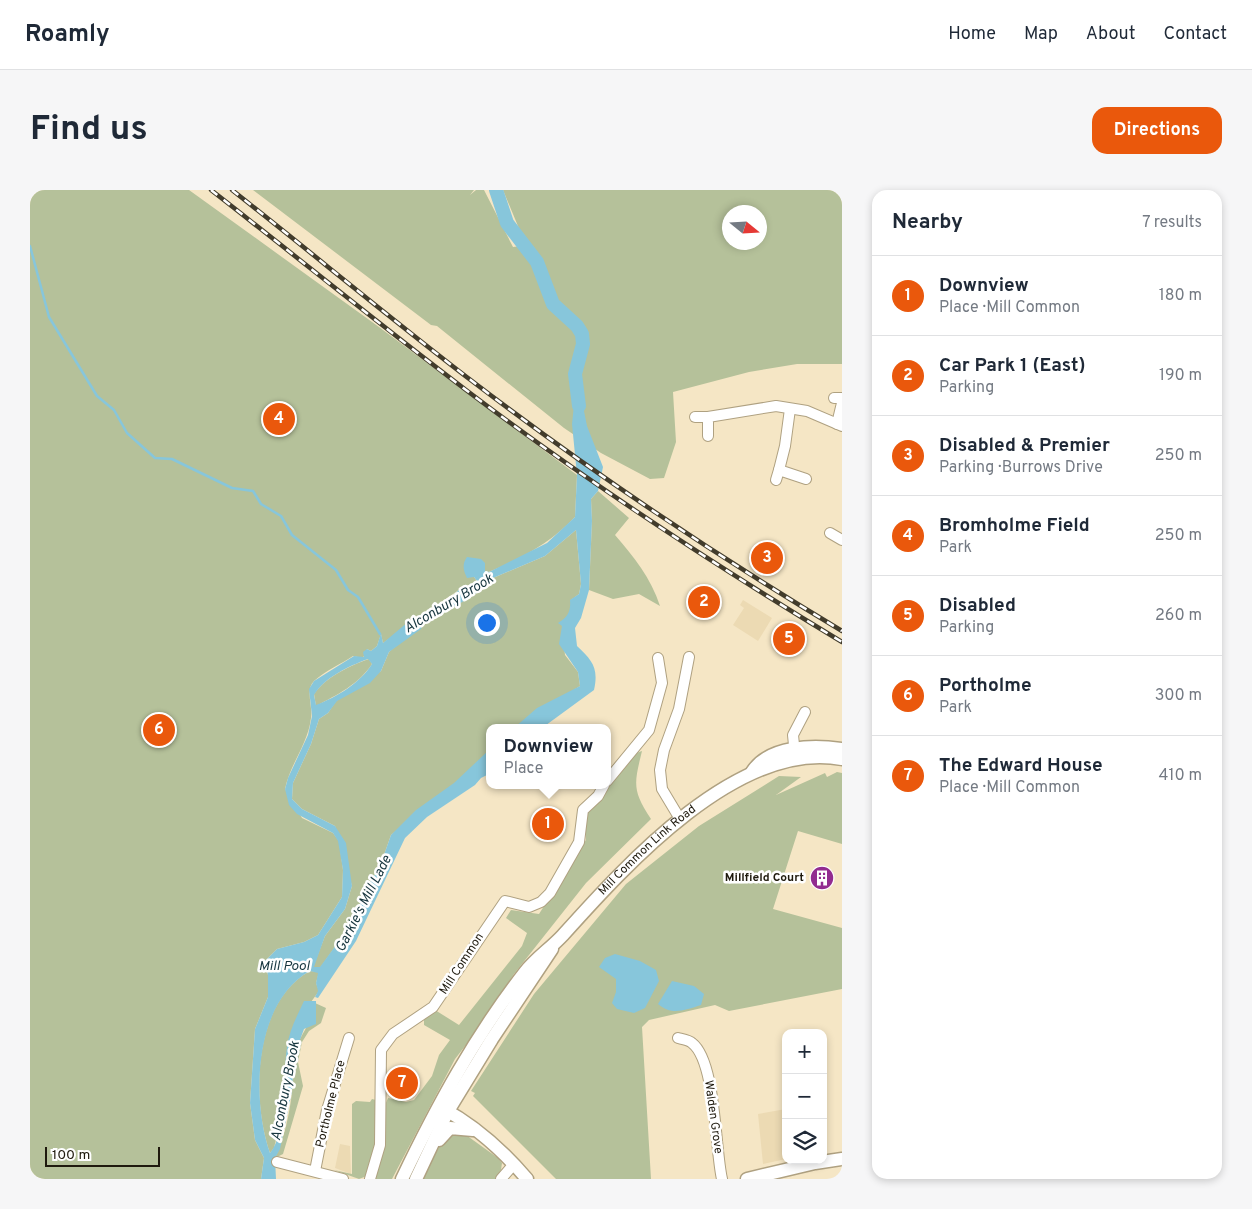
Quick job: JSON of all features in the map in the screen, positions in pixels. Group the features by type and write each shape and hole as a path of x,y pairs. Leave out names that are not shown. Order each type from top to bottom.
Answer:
{"main road":[{"name":"Mill Common Link Road","path":"443,1108 455,1075 520,979 541,954 555,944 621,874 680,819 752,772 759,761 825,747 842,749"},
{"name":"Mill Common Link Road","path":"795,754 813,758 842,759"},
{"path":"443,1108 476,1131 514,1164 527,1179"},
{"path":"416,1179 429,1152 443,1108"},
{"path":"402,1179 443,1108"},
{"path":"429,1152 450,1128 476,1131"},
{"path":"747,1179 842,1159"}],"street":[{"path":"695,417 708,417 751,408 776,406 807,411 840,425 839,400"},
{"path":"790,409 785,446 778,475 806,479"},
{"path":"708,417 708,436"},
{"path":"830,533 842,540"},
{"path":"680,819 662,789 660,770 664,750 679,710 690,657"},
{"path":"611,776 649,730 662,683 658,658"},
{"path":"795,754 793,734 805,712"},
{"name":"Mill Common","path":"370,1179 380,1145 381,1050 393,1034 432,1007 505,901 529,907 541,902 550,893 579,842 583,810 598,796 602,789"},
{"name":"Portholme Place","path":"315,1171 327,1110 348,1038"},
{"name":"Walden Grove","path":"678,1038 693,1043 703,1060 710,1086 722,1179"},
{"path":"278,1162 343,1179"},
{"path":"502,1179 514,1164"}],"shaded area":[{"path":"743,600 772,618 758,641 733,625 744,608 740,605"},
{"path":"782,1110 782,1160 763,1164 758,1114"},
{"path":"340,1144 350,1146 351,1174 335,1168"}],"green space":[{"path":"30,190 189,190 379,327 577,475 575,517 565,527 529,553 502,567 474,577 477,581 467,587 463,587 383,643 381,634 377,646 371,651 367,649 363,658 353,656 323,674 311,685 309,727 285,789 302,818 333,833 339,841 343,870 342,897 318,935 304,942 277,949 264,962 268,975 268,997 255,1029 250,1103 255,1140 264,1158 261,1179 30,1179"},
{"path":"253,190 474,190 470,195 476,190 484,190 513,247 529,245 520,231 503,190 842,190 842,364 797,364 749,372 673,392 676,442 664,478 650,479 601,453 564,428 437,326 431,325"},
{"path":"598,491 629,518 615,535 647,577 660,606 639,594 613,599 589,590 591,499"},
{"path":"576,530 581,584 579,594 571,600 571,610 562,626 565,655 578,672 580,686 520,724 486,724 486,755 463,777 391,835 379,869 368,885 352,923 320,968 313,967 325,936 345,909 352,886 335,826 302,809 292,799 293,783 311,744 319,719 328,713 336,701 381,671 389,652 424,621 429,621 491,585 493,578 545,556"},
{"path":"369,659 372,664 361,677 340,693 316,706 314,694 325,682 346,669"},
{"path":"642,751 637,771 636,786 640,801 651,819 586,883 514,974 455,1059 392,1179 374,1179 372,1174 359,1179 334,1170 352,1174 352,1104 356,1101 370,1102 372,1099 376,1100 377,1109 385,1105 388,1098 406,1102 414,1100 432,1076 439,1055 450,1040 424,1025 424,1020 435,1010 459,1025 522,946 527,933 506,918 511,910 539,914 586,840 585,814 600,800 607,789 611,789 611,783 623,764"},
{"path":"837,772 842,773 842,844 798,831 773,909 842,928 842,989 729,1011 715,1005 649,1020 642,1027 651,1179 556,1179 473,1096 475,1093 471,1091 534,994 626,884 699,826 779,776 801,777 776,795 825,773 827,777"},
{"path":"310,971 319,972 316,983 319,991 311,1002 305,1001 282,1115 274,1148 270,1153 260,1106 259,1080 267,1028 277,1005 291,986"},
{"path":"315,1003 326,1008 321,1023 309,1031 302,1042 298,1062 303,1086 283,1154 275,1158 288,1117 293,1087 293,1060 298,1042 312,1017"},
{"path":"453,1131 466,1135 498,1158 502,1163 501,1170 495,1179 423,1179 435,1153"}],"water":[{"path":"577,376 587,426 603,467 598,491 591,499 589,590 581,618 575,628 577,646 590,660 595,670 594,690 547,724 519,724 537,708 580,686 578,672 559,644 562,626 558,623 568,613 570,600 579,594 581,584 576,530 545,556 493,578 483,589 474,595 429,621 424,621 421,629 389,652 381,671 370,683 337,701 328,713 319,719 311,744 293,783 292,799 302,809 335,826 346,843 352,886 345,909 325,936 314,967 320,967 352,923 368,885 379,869 391,835 416,810 454,783 486,753 486,776 427,817 405,838 356,941 318,998 315,997 318,991 316,983 318,973 310,971 291,986 277,1005 268,1028 262,1053 260,1080 260,1106 270,1153 275,1144 282,1118 288,1041 304,1001 316,1001 316,1024 304,1029 294,1056 292,1091 280,1149 275,1158 276,1179 261,1179 264,1158 255,1140 250,1103 255,1029 268,997 268,975 264,962 277,949 304,942 318,935 342,897 343,870 338,841 333,833 297,814 289,805 285,789 288,778 308,735 312,716 309,689 314,681 354,656 364,657 363,652 367,649 371,651 377,646 381,633 383,643 408,622 449,599 463,586 467,587 477,581 474,577 467,578 464,565 467,557 481,559 485,563 485,571 489,572 547,543 575,517 577,475 572,424","holes":["368,659 372,664 347,689 316,705 314,695 331,678 345,669"]},
{"path":"615,954 640,961 656,970 659,981 645,1008 634,1013 617,1009 612,1003 616,992 616,979 599,967 605,958"},
{"path":"672,981 694,986 704,994 701,1005 674,1011 663,1008 658,1004"}],"waterway":[{"name":"Alconbury Brook","path":"496,190 507,223 537,262 553,304 577,326 582,334 583,344 575,374 579,406"},
{"path":"30,246 49,317 97,396 114,410 127,433 155,458 172,459 232,488 253,491 261,504 281,516 292,535 336,570 348,590 358,597 380,634"}],"railway":[{"path":"211,190 434,365 557,457 698,552 842,642"},
{"path":"232,190 442,358 562,448 700,542 842,631"}],"place":[{"name":"Bromholme Field","path":"279,419"},
{"name":"Disabled & Premier","path":"767,558"},
{"name":"Car Park 1 (East)","path":"704,602"},
{"name":"Disabled","path":"789,639"},
{"name":"Portholme","path":"159,730"},
{"name":"Downview","path":"548,824"},
{"name":"Millfield Court","path":"822,878"},
{"name":"The Edward House","path":"402,1083"}],"water label":[{"name":"Garkie's Mill Lade","path":"364,904"},
{"name":"Mill Pool","path":"284,966"}]}
